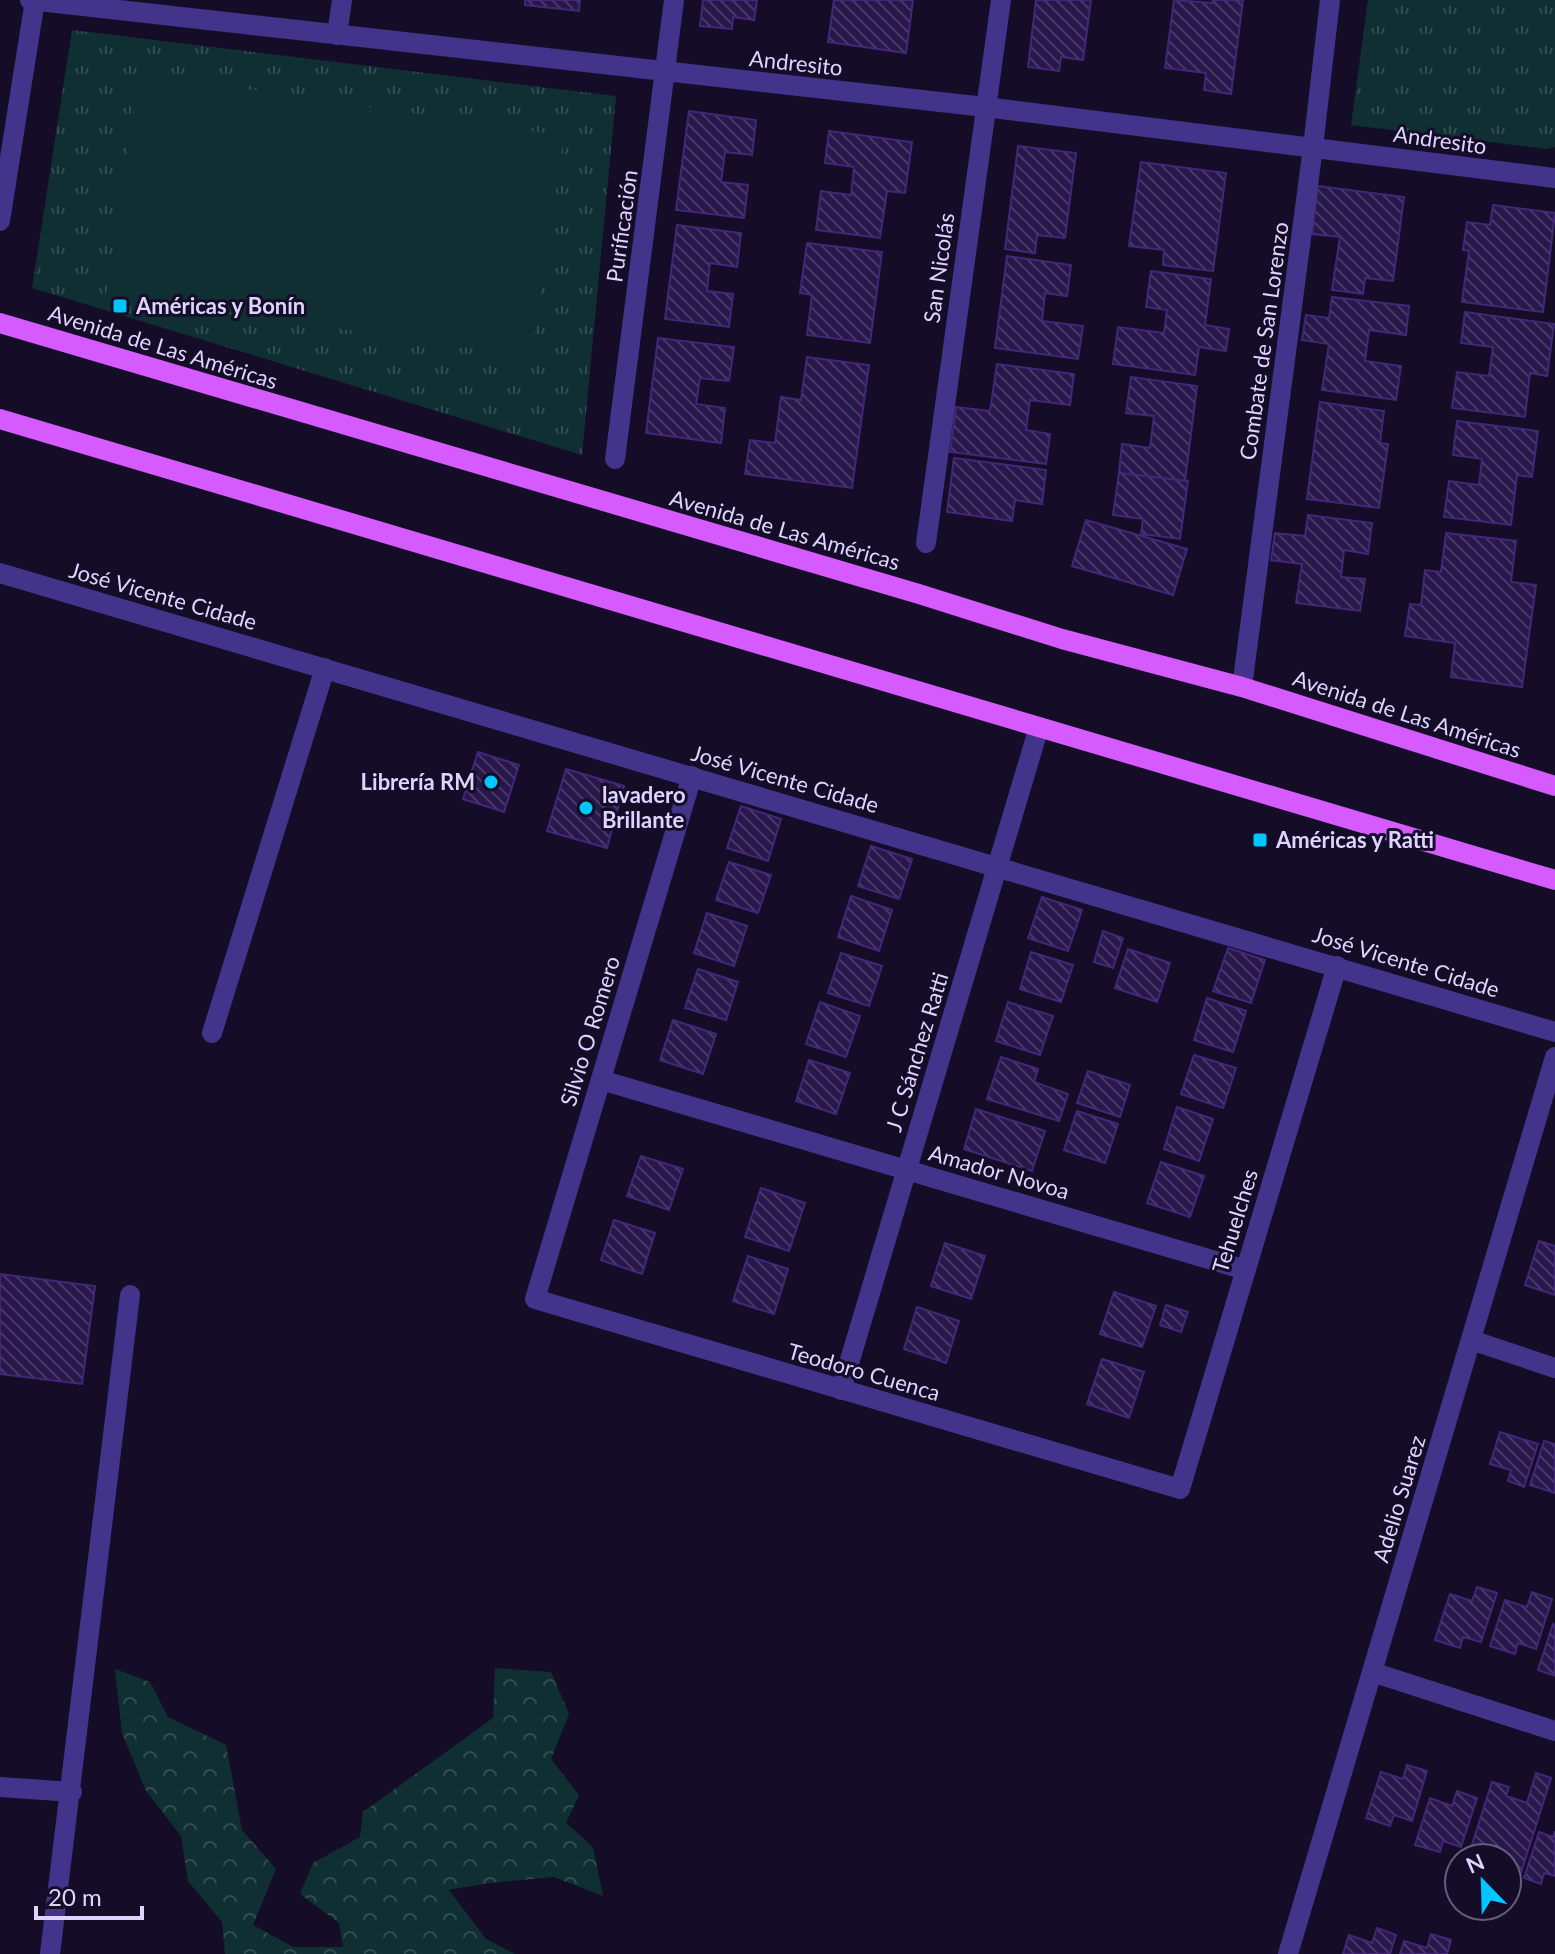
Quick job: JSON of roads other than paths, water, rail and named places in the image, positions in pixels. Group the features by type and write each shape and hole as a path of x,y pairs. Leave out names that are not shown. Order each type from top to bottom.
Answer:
{"main road":[{"name":"Avenida de Las Américas","path":"0,323 1062,639 1242,687 1555,786"},
{"path":"0,419 1555,880"}],"street":[{"path":"0,221 33,0"},
{"name":"Andresito","path":"33,0 985,107 1555,178"},
{"path":"337,35 342,0"},
{"name":"Purificación","path":"615,459 674,0"},
{"name":"San Nicolás","path":"926,543 1001,0"},
{"name":"Combate de San Lorenzo","path":"1242,687 1330,0"},
{"name":"José Vicente Cidade","path":"0,573 1555,1032"},
{"path":"212,1033 325,668"},
{"name":"J C Sánchez Ratti","path":"841,1390 1039,727"},
{"name":"Silvio O Romero","path":"535,1299 692,776"},
{"name":"Tehuelches","path":"1180,1489 1337,966"},
{"name":"Adelio Suarez","path":"1288,1954 1555,1057"},
{"name":"Amador Novoa","path":"601,1080 1246,1270"},
{"path":"50,1954 130,1295"},
{"name":"Teodoro Cuenca","path":"535,1299 1180,1489"},
{"path":"1471,1340 1555,1368"},
{"path":"1372,1672 1555,1731"},
{"path":"0,1787 72,1792"}],"place":[{"name":"Américas y Bonín","path":"120,306"},
{"name":"Librería RM","path":"491,782"},
{"name":"lavadero Brillante","path":"586,808"},
{"name":"Américas y Ratti","path":"1260,840"}]}
